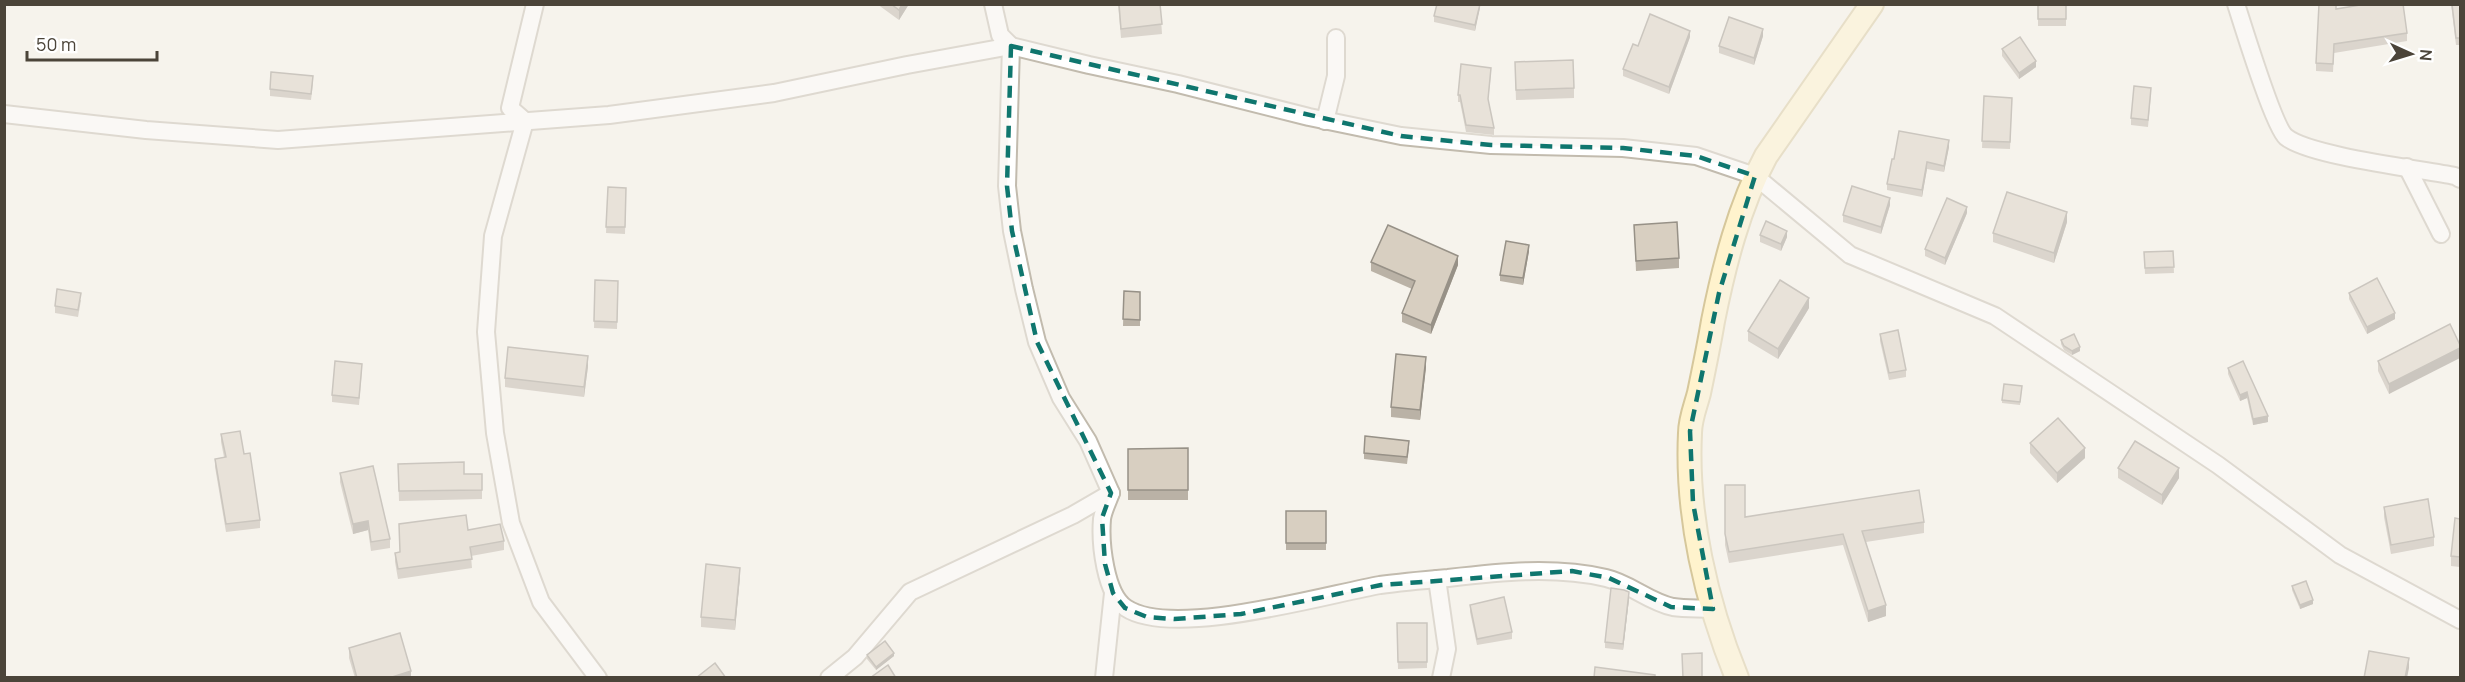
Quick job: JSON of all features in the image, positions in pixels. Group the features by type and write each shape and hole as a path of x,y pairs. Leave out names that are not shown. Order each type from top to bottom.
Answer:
{"street":[{"path":"525,121 510,108 535,4"},
{"path":"993,4 1000,35 1011,46 1007,186 1012,231 1037,342 1061,398 1088,441 1111,493 1102,518 1105,564 1113,593 1104,678"},
{"path":"1737,678 1724,647 1703,573 1693,503 1690,431 1719,293 1738,224 1755,176 1766,156 1872,4"},
{"path":"2236,4 2275,117 2285,137 2311,149 2455,176 2460,179"},
{"path":"1325,121 1336,76 1336,38"},
{"path":"4,114 146,130 278,140 609,115 774,93 1011,46 1178,84 1325,121 1401,136 1491,145 1623,148 1696,156 1755,176 1850,255 1995,316 2218,465 2340,555 2460,620"},
{"path":"525,121 493,236 486,332 495,434 511,524 541,602 598,678"},
{"path":"2407,167 2440,234"},
{"path":"829,678 855,657 910,592 1073,514 1111,493"},
{"path":"1113,593 1125,608 1147,617 1174,619 1241,614 1381,585 1530,571 1572,571 1609,578 1671,607 1713,609"},
{"path":"1437,579 1447,649 1441,678"}],"highlighted area":[{"path":"1011,46 1401,136 1491,145 1623,148 1696,156 1755,176 1719,293 1690,431 1693,503 1713,609 1671,607 1609,578 1572,571 1381,585 1241,614 1174,619 1147,617 1125,608 1113,593 1105,564 1102,518 1111,493 1037,342 1012,231 1007,186"}],"building":[{"path":"891,4 902,4 899,10"},
{"path":"1119,4 1160,4 1162,24 1121,29"},
{"path":"1437,4 1480,4 1475,25 1434,16"},
{"path":"2038,4 2066,4 2066,19 2038,19"},
{"path":"2319,4 2336,4 2336,9 2366,4 2403,4 2407,33 2334,44 2333,64 2316,63"},
{"path":"2452,4 2460,4 2460,38 2456,38"},
{"path":"1650,14 1690,31 1669,87 1623,69 1633,44 1638,46"},
{"path":"1729,17 1763,29 1754,58 1719,46"},
{"path":"2020,37 2036,61 2019,73 2002,49"},
{"path":"1573,60 1574,88 1516,90 1515,62"},
{"path":"1461,64 1491,68 1488,99 1494,128 1466,125 1460,95 1458,95"},
{"path":"271,72 313,76 311,94 270,89"},
{"path":"2134,86 2151,88 2148,120 2131,118"},
{"path":"1984,96 2012,98 2010,142 1982,141"},
{"path":"1899,131 1949,140 1944,166 1927,162 1922,190 1887,184"},
{"path":"1852,186 1890,198 1881,227 1843,215"},
{"path":"608,187 626,188 625,227 606,227"},
{"path":"2007,192 2067,212 2054,253 1993,233"},
{"path":"1947,198 1967,207 1945,258 1925,249"},
{"path":"1766,221 1787,231 1781,244 1760,235"},
{"path":"1677,222 1679,258 1636,261 1634,225"},
{"path":"1388,225 1458,256 1431,325 1402,313 1415,281 1371,262"},
{"path":"1506,241 1529,245 1523,278 1500,275"},
{"path":"2173,251 2174,267 2145,268 2144,252"},
{"path":"2377,278 2395,313 2367,327 2349,293"},
{"path":"595,280 618,281 617,322 594,321"},
{"path":"1780,280 1809,298 1778,349 1748,331"},
{"path":"57,289 81,293 78,310 55,306"},
{"path":"1124,291 1140,292 1140,320 1123,319"},
{"path":"2450,324 2460,348 2389,384 2378,361"},
{"path":"1898,330 1906,370 1889,373 1880,334"},
{"path":"2074,334 2080,347 2072,351 2064,346 2061,340"},
{"path":"508,347 588,356 584,387 505,378"},
{"path":"1396,354 1426,357 1420,410 1391,407"},
{"path":"335,361 362,364 359,398 332,395"},
{"path":"2243,361 2268,416 2253,419 2247,392 2240,395 2228,368"},
{"path":"2004,384 2022,386 2020,402 2002,400"},
{"path":"2058,418 2085,448 2057,473 2030,443"},
{"path":"240,431 244,454 250,453 260,520 226,524 215,459 226,457 221,434"},
{"path":"1365,436 1409,441 1407,457 1364,453"},
{"path":"2135,441 2179,468 2162,495 2118,468"},
{"path":"1188,448 1188,490 1128,490 1128,449"},
{"path":"464,462 464,474 482,474 482,490 399,491 398,464"},
{"path":"373,466 390,539 371,542 368,521 353,524 340,473"},
{"path":"1725,485 1745,485 1745,517 1919,490 1924,522 1862,531 1886,605 1868,611 1843,534 1729,552 1725,534"},
{"path":"2428,499 2434,537 2391,545 2384,507"},
{"path":"1286,511 1326,511 1326,543 1286,543"},
{"path":"466,515 468,530 500,524 504,541 470,547 472,559 398,569 395,553 400,552 399,524"},
{"path":"2455,518 2460,519 2460,557 2451,556"},
{"path":"706,564 740,568 735,620 701,617"},
{"path":"2306,581 2313,600 2300,605 2292,586"},
{"path":"1611,588 1629,592 1623,644 1605,642"},
{"path":"1504,597 1512,632 1477,639 1470,605"},
{"path":"1397,623 1427,623 1427,662 1398,662"},
{"path":"400,633 411,671 389,678 357,678 349,648"},
{"path":"885,641 894,653 876,667 867,655"},
{"path":"2369,651 2409,658 2405,678 2364,678"},
{"path":"1702,653 1702,678 1683,678 1682,654"},
{"path":"715,663 726,678 696,678"},
{"path":"888,665 896,678 870,678"},
{"path":"1595,667 1655,675 1655,678 1594,678"}]}
